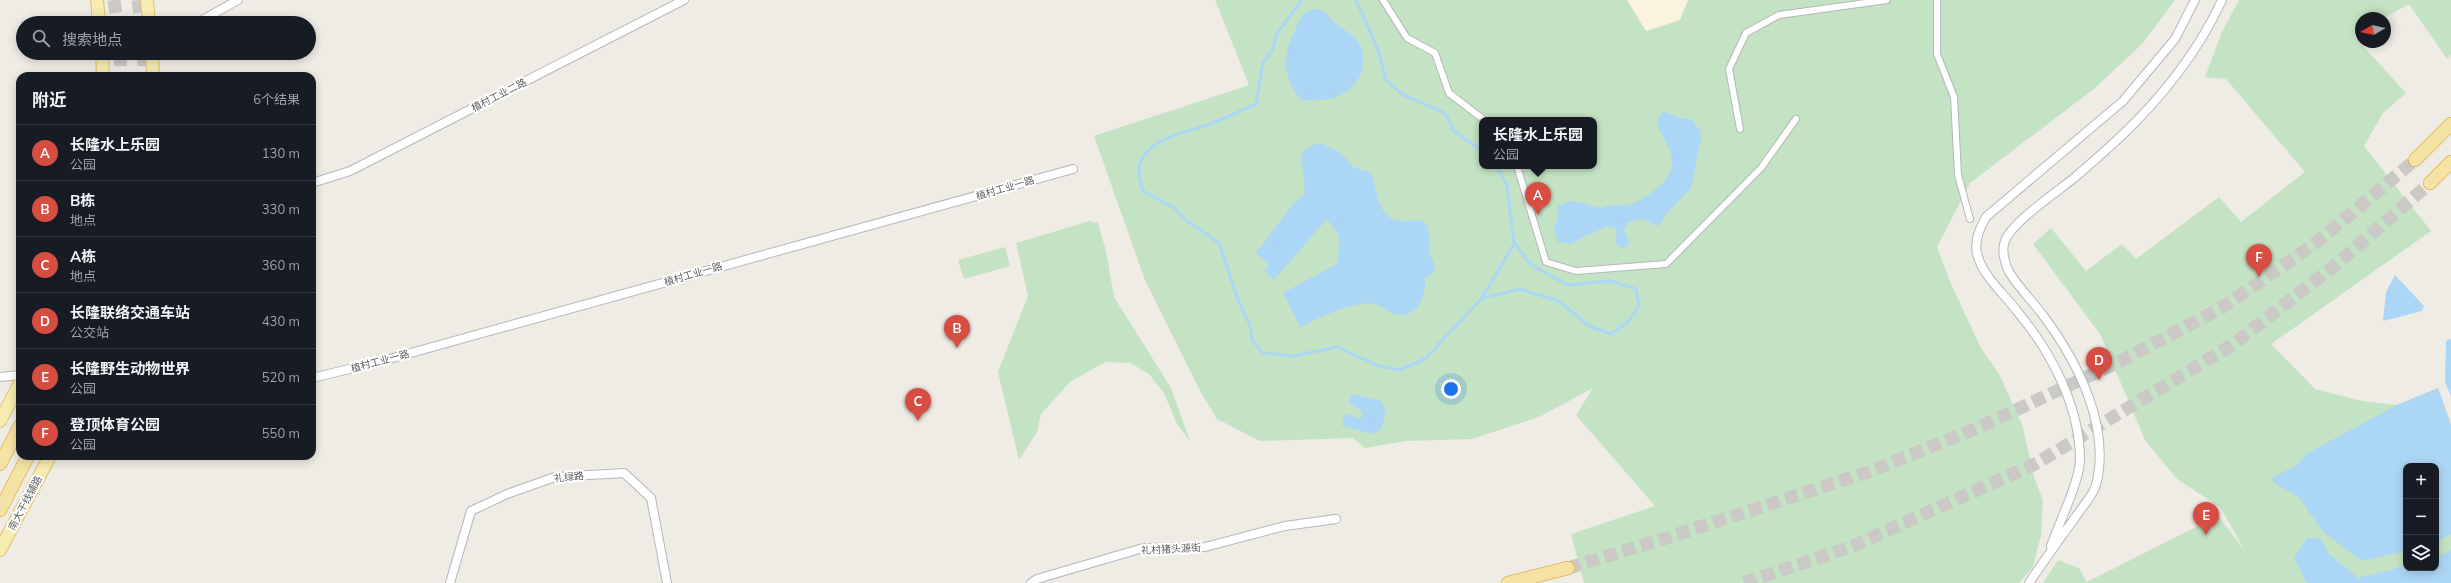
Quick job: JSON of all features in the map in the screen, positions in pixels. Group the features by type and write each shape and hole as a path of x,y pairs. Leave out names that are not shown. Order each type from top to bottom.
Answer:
{"highway":[{"path":"2415,160 2451,124"},
{"path":"2430,183 2451,162"},
{"path":"0,464 16,434"},
{"path":"0,510 26,460"},
{"path":"1508,583 1568,568"}],"main road":[{"path":"97,0 98,16"},
{"path":"147,0 148,16"},
{"path":"103,60 104,72"},
{"path":"152,60 153,72"},
{"path":"0,421 16,391"},
{"name":"南大干线辅路","path":"0,550 48,460"}],"street":[{"path":"209,16 238,0"},
{"name":"植村工业二路","path":"316,181 350,171 684,0"},
{"path":"1383,0 1407,38 1435,53 1449,94 1480,117"},
{"path":"1740,129 1730,69 1746,33 1779,15 1888,0"},
{"path":"1937,0 1938,54 1954,96 1958,175 1970,219"},
{"path":"2047,557 2076,483 2080,460 2077,432 2072,408 2049,357 2027,323 1984,270 1978,257 1976,244 1979,230 1986,217 2123,101 2175,39 2195,0"},
{"path":"2029,583 2096,487 2099,463 2098,435 2091,405 2079,373 2046,319 2009,272 2004,257 2005,241 2017,224 2082,171 2150,106 2182,69 2208,31 2222,0"},
{"path":"1518,169 1546,262 1576,271 1666,264 1761,168 1796,118"},
{"name":"植村工业一路","path":"316,377 382,361 1073,169"},
{"path":"0,377 16,375"},
{"name":"礼绿路","path":"450,583 471,512 507,494 555,477 624,473 651,498 667,583"},
{"name":"礼村猪头源街","path":"1031,583 1037,579 1143,548 1205,547 1285,526 1336,519"}],"shaded area":[{"path":"1558,0 1785,0 1678,49"}],"green space":[{"path":"1215,0 1627,0 1646,31 1680,20 1688,0 2175,0 2143,43 2095,88 1970,183 1937,247 1951,284 1981,348 1999,374 2022,424 2035,480 2043,500 2041,535 2033,567 2019,583 1584,583 1571,534 1655,506 1576,415 1593,388 1539,417 1472,439 1406,441 1365,448 1353,438 1260,441 1217,419 1200,391 1145,280 1094,136 1249,85"},
{"path":"2239,0 2451,0 2451,55 2447,59 2409,4 2391,14 2391,12 2355,12 2355,48 2365,48 2406,93 2383,113 2364,146 2431,231 2271,344 2315,389 2362,401 2397,405 2438,388 2451,425 2451,583 2043,583 2058,560 2079,568 2087,582 2218,516 2245,551 2220,507 2177,479 2145,440 2100,334 2033,244 2051,228 2086,271 2122,244 2136,259 2219,197 2241,222 2305,172 2226,79 2205,77 2222,32"},
{"path":"1090,221 1098,223 1106,251 1114,297 1171,388 1190,441 1177,424 1164,393 1149,374 1130,363 1105,362 1070,382 1041,414 1037,432 1019,460 998,372 1028,296 1016,243"},
{"path":"1005,247 1010,266 964,279 958,260"}],"water":[{"path":"1311,9 1323,10 1334,22 1352,35 1358,41 1363,54 1361,74 1356,83 1349,90 1340,95 1321,100 1300,99 1290,82 1286,66 1288,49 1298,24 1303,15"},
{"path":"1664,112 1680,118 1691,119 1700,130 1701,139 1691,188 1668,212 1658,226 1643,219 1628,222 1624,230 1629,240 1628,246 1621,248 1615,242 1617,232 1615,228 1606,226 1575,241 1572,244 1558,242 1554,230 1557,219 1557,207 1568,202 1579,202 1601,208 1628,205 1652,192 1666,179 1672,167 1671,155 1658,127 1658,119"},
{"path":"1321,143 1341,153 1353,167 1370,172 1380,205 1386,214 1394,219 1402,221 1422,221 1426,225 1429,234 1429,252 1435,267 1433,272 1425,279 1424,292 1419,305 1410,313 1403,315 1395,314 1374,303 1361,304 1343,308 1300,327 1283,293 1338,263 1339,236 1327,219 1274,280 1264,271 1269,265 1256,253 1294,203 1304,194 1305,185 1302,156 1305,150 1311,146"},
{"path":"2395,275 2424,306 2422,311 2383,321 2386,292"},
{"path":"2451,339 2451,396 2445,382 2446,341"},
{"path":"2438,388 2451,425 2451,534 2439,540 2439,463 2403,463 2403,552 2362,561 2323,532 2299,497 2275,484 2272,478 2297,465 2306,454 2397,405"},
{"path":"1351,394 1381,401 1386,412 1381,429 1372,434 1342,426 1345,414 1361,419 1363,411 1349,404"},
{"path":"2307,538 2320,538 2330,555 2358,578 2403,567 2403,571 2439,571 2439,557 2451,551 2451,583 2307,583 2294,558"}],"waterway":[{"path":"1302,0 1277,33 1272,51 1263,62 1256,104 1213,123 1164,140 1147,152 1141,161 1139,168 1139,176 1143,191 1174,208 1186,220 1219,243 1238,300 1250,325 1252,340 1263,353 1293,356 1337,347 1379,366 1399,370 1425,359 1481,299 1514,244 1507,185 1498,169"},
{"path":"1356,0 1378,50 1386,80 1403,95 1445,113 1454,131 1479,149"},
{"path":"1482,298 1520,289 1559,301 1589,326 1611,334 1628,322 1639,306 1636,289 1611,281 1567,285 1529,263 1514,242"}],"tunnel":[{"path":"114,0 116,16"},
{"path":"138,0 140,16"},
{"path":"120,60 121,72"},
{"path":"144,60 144,72"},
{"path":"1568,568 1663,539 1868,472 1975,429 2121,361 2223,307 2317,242 2415,160"},
{"path":"1744,583 1853,546 2037,463 2232,345 2337,264 2430,183"}],"place":[{"name":"长隆水上乐园","path":"1538,215"},
{"name":"登顶体育公园","path":"2259,277"},
{"name":"B栋","path":"957,348"},
{"name":"长隆联络交通车站","path":"2099,380"},
{"name":"A栋","path":"918,421"},
{"name":"长隆野生动物世界","path":"2206,535"}]}
